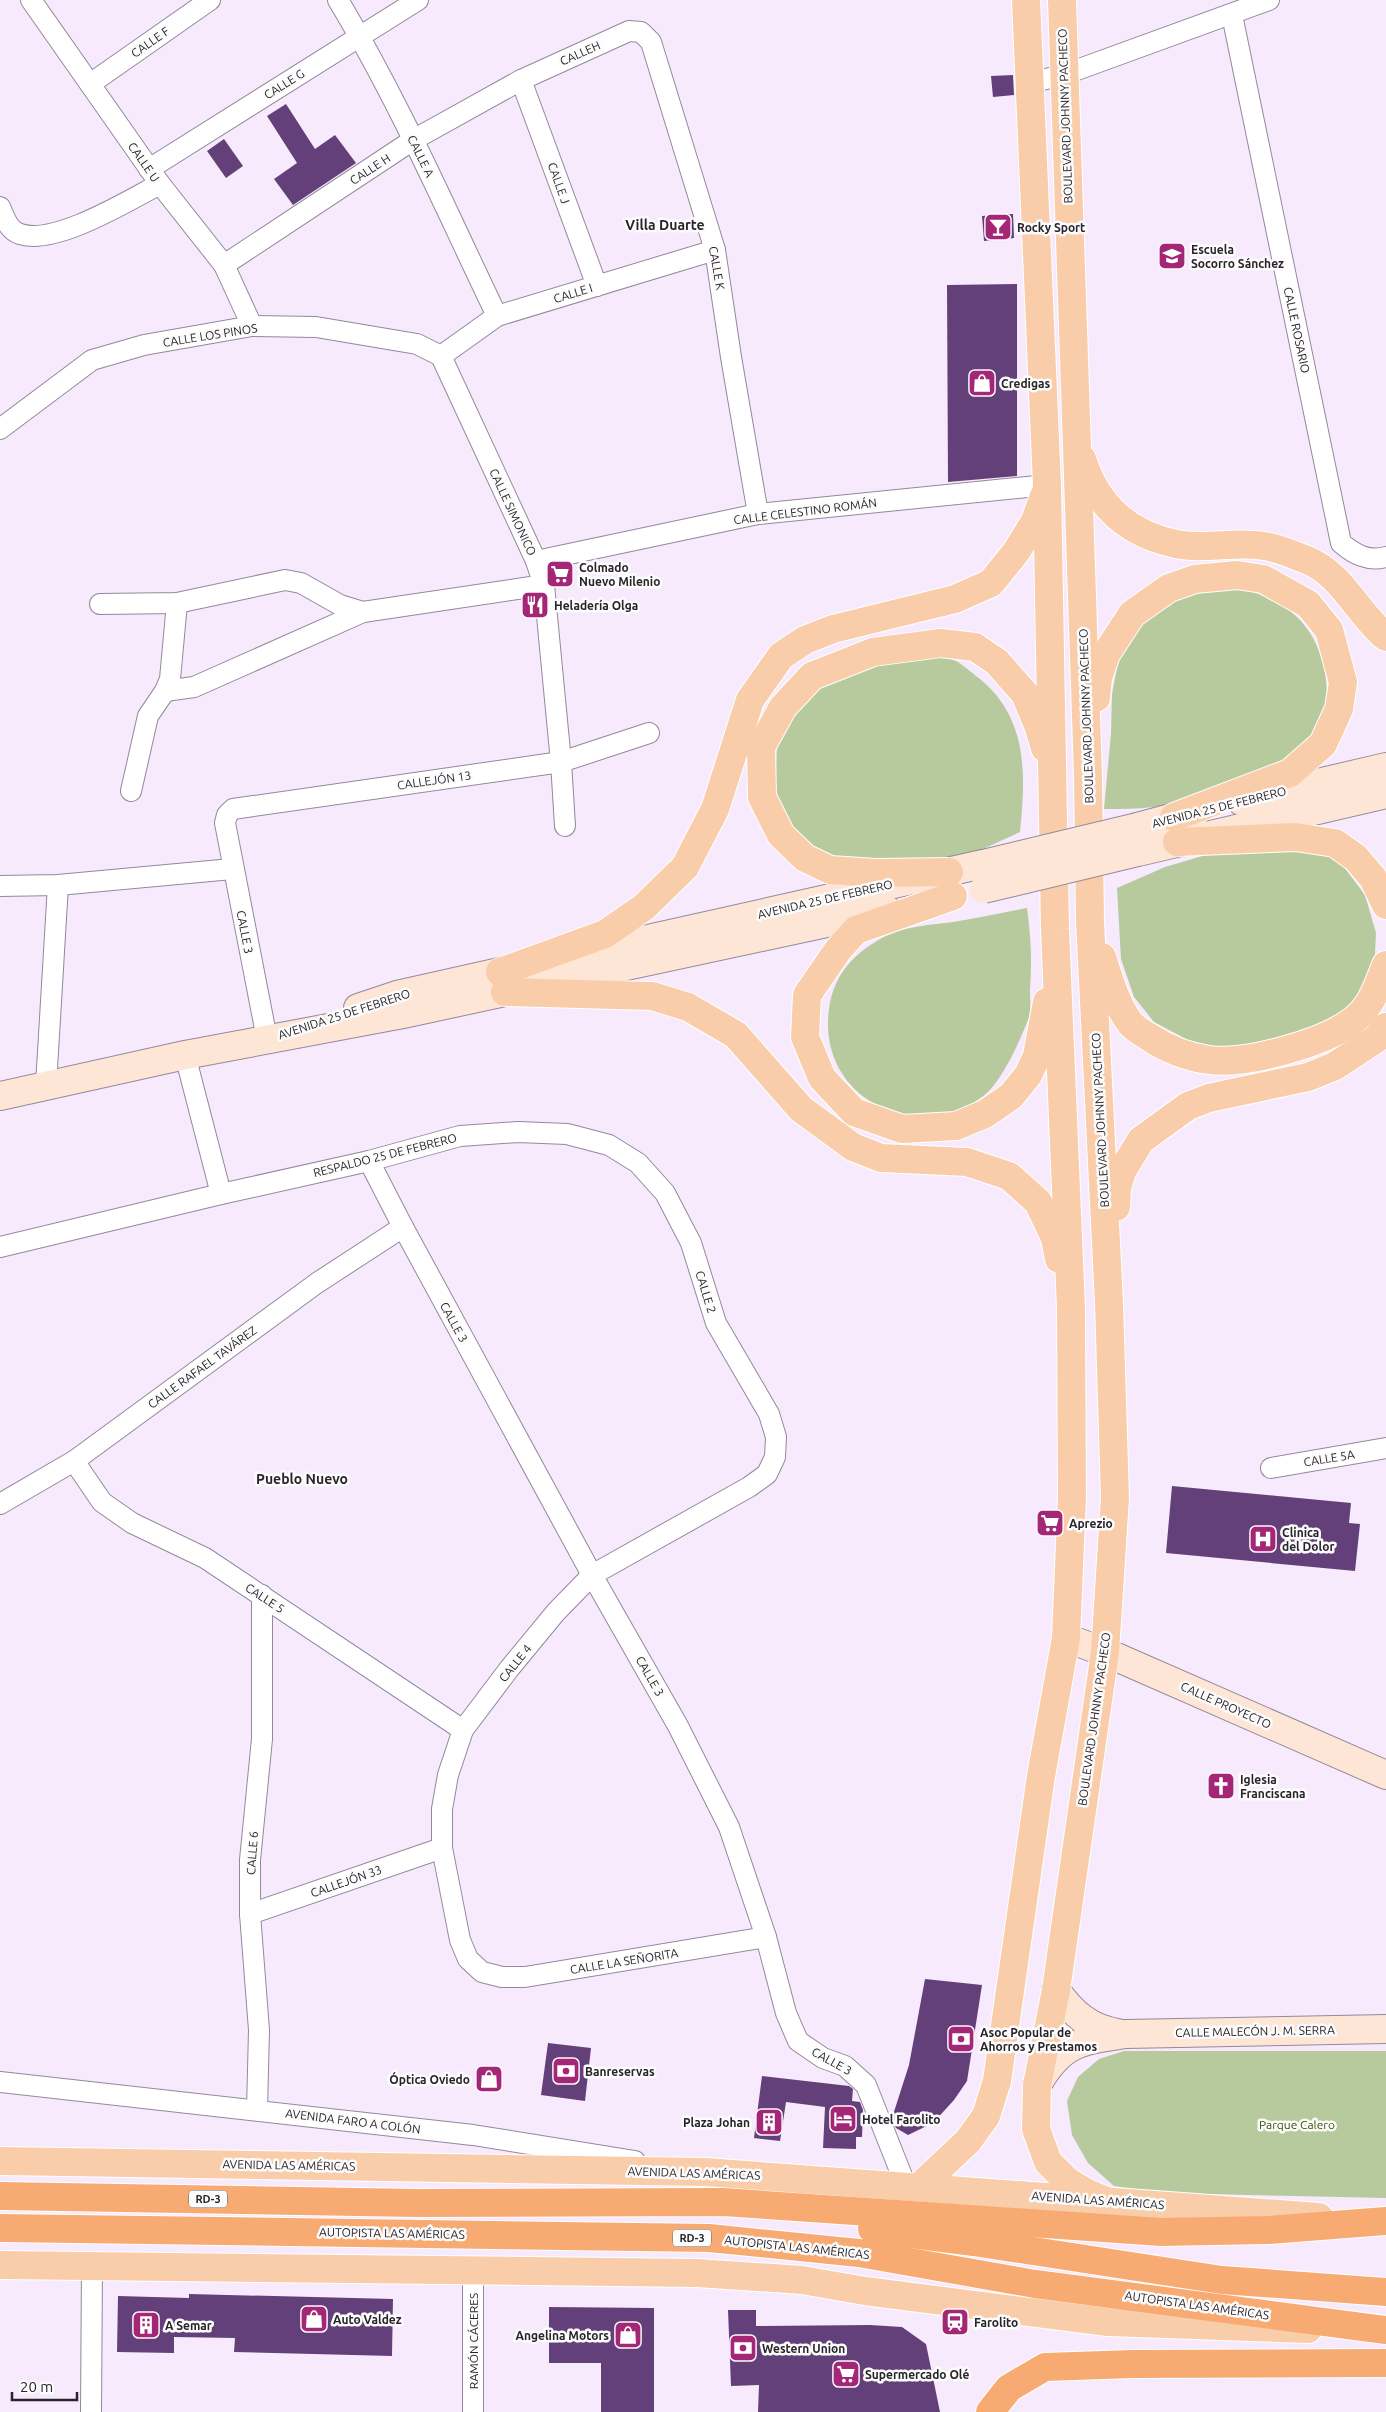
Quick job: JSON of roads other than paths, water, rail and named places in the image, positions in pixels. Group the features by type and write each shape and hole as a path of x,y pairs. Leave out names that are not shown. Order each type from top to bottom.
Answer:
{"highway":[{"name":"AUTOPISTA LAS AMÉRICAS","path":"0,2196 417,2203 723,2202 1161,2232 1268,2230 1386,2221"},
{"name":"AUTOPISTA LAS AMÉRICAS","path":"417,2203 790,2219 974,2242 1222,2280 1386,2292"},
{"name":"AUTOPISTA LAS AMÉRICAS","path":"0,2228 709,2238 859,2253 1035,2284 1382,2330"},
{"path":"990,2412 1009,2388 1045,2367 1133,2364 1386,2363"}],"main road":[{"name":"BOULEVARD JOHNNY PACHECO","path":"1062,0 1063,75 1088,776 1090,921 1109,1303 1115,1498 1105,1652 1056,1990 1037,2085 1036,2129 1048,2162 1067,2181 1087,2193 1106,2200"},
{"path":"912,2187 968,2141 986,2116 997,2081 1041,1776 1066,1638 1072,1497 1071,1308 1056,928 1047,485 1030,84 1024,7"},
{"path":"1077,445 1086,471 1096,491 1112,514 1134,529 1176,544 1264,546 1308,560 1328,572 1386,637"},
{"path":"502,982 605,934 644,907 686,866 715,810 750,700 781,656 805,640 833,629 955,599 991,583 1016,552 1035,521 1047,485"},
{"path":"1088,776 1098,678 1106,654 1132,614 1169,588 1195,580 1237,575 1264,579 1308,604 1329,630 1343,682 1339,709 1323,744 1290,773 1176,829"},
{"path":"951,884 876,873 830,870 805,858 781,834 762,797 761,747 783,707 812,676 873,652 941,642 975,647 997,662 1025,694 1038,725 1054,779"},
{"name":"AVENIDA 25 DE FEBRERO","path":"0,1096 267,1039 397,995 502,982 951,884 1138,840 1386,767"},
{"name":"AVENIDA 25 DE FEBRERO","path":"1176,829 1386,794"},
{"path":"1176,829 1335,843 1356,858 1373,878 1386,905"},
{"path":"951,884 856,930 838,950 807,995 805,1037 822,1078 854,1112 902,1129 956,1126 985,1114 1011,1096 1028,1075 1037,1056 1045,1016 1056,928"},
{"path":"1090,921 1112,989 1131,1024 1166,1049 1209,1060 1236,1060 1300,1046 1334,1033 1356,1019 1374,996 1386,965"},
{"path":"502,982 652,996 688,1007 736,1035 801,1108 853,1147 881,1158 967,1162 1009,1176 1038,1202 1055,1238 1071,1308"},
{"path":"1109,1303 1117,1188 1122,1171 1141,1140 1188,1106 1209,1098 1308,1077 1335,1066 1376,1039 1386,1026"},
{"name":"CALLE PROYECTO","path":"1066,1638 1105,1652 1386,1774"},
{"name":"CALLE MALECÓN J. M. SERRA","path":"1056,1990 1077,2016 1094,2027 1125,2034"},
{"name":"CALLE MALECÓN J. M. SERRA","path":"1037,2085 1049,2064 1073,2045 1092,2039 1125,2034 1386,2029"},
{"name":"AVENIDA LAS AMÉRICAS","path":"0,2161 705,2172 1106,2200 1263,2214 1386,2221"},
{"path":"0,2265 697,2274 802,2280 866,2291 1108,2322 1266,2329 1382,2330"}],"street":[{"name":"CALLE U","path":"31,0 154,176 224,265 252,326"},
{"name":"CALLE F","path":"90,84 210,0"},
{"name":"CALLE A","path":"338,0 360,36 414,140 497,316"},
{"name":"CALLE G","path":"0,207 8,225 21,234 46,234 84,224 360,36 418,0"},
{"path":"1030,84 1063,75 1269,0"},
{"name":"CALLE ROSARIO","path":"1232,15 1341,543 1355,556 1383,558"},
{"name":"CALLEH","path":"521,80 629,31 641,32"},
{"name":"CALLE K","path":"641,32 651,42 715,250 758,514"},
{"name":"CALLE H","path":"224,265 414,140 521,80"},
{"name":"CALLE J","path":"521,80 597,286"},
{"name":"CALLE I","path":"440,356 497,316 715,250"},
{"name":"CALLE LOS PINOS","path":"0,429 92,360 144,345 252,326 316,327 418,344 440,356"},
{"name":"CALLE SIMONICO","path":"440,356 536,560 544,585 561,762 565,826"},
{"name":"CALLE CELESTINO ROMÁN","path":"536,560 758,514 1047,485"},
{"path":"100,604 176,603 285,580 301,583 340,605 363,612"},
{"path":"165,692 194,687 363,612 544,585"},
{"path":"131,791 148,716 165,692 170,679 176,603"},
{"name":"CALLEJÓN 13","path":"225,823 227,815 233,809 561,762 649,733"},
{"name":"CALLE 3","path":"225,823 232,869 267,1039"},
{"path":"0,886 58,885 232,869"},
{"path":"46,1085 58,885"},
{"path":"185,1056 221,1194"},
{"name":"RESPALDO 25 DE FEBRERO","path":"0,1248 221,1194 369,1161 460,1136 508,1133 567,1134 609,1145"},
{"name":"CALLE 2","path":"609,1145 638,1164 665,1193 691,1243 716,1323 769,1414 776,1437 776,1457"},
{"name":"CALLE 3","path":"369,1161 403,1228 592,1575 678,1726 729,1827 766,1938 786,2013 798,2041 823,2058 845,2066 866,2085 912,2187"},
{"name":"CALLE RAFAEL TAVÁREZ","path":"0,1504 74,1461 316,1284 403,1228"},
{"name":"CALLE 5A","path":"1271,1468 1386,1448"},
{"name":"CALLE 4","path":"482,1972 468,1959 460,1940 442,1848 443,1801 448,1775 463,1730 509,1669 556,1612 592,1575 749,1487 767,1474 776,1457"},
{"name":"CALLE 5","path":"74,1461 102,1502 132,1523 204,1558 463,1730"},
{"name":"CALLE 6","path":"257,2110 259,2030 250,1914 250,1860 262,1739 262,1595"},
{"name":"CALLEJÓN 33","path":"250,1914 442,1848"},
{"name":"CALLE LA SEÑORITA","path":"482,1972 502,1977 524,1977 766,1938"},
{"name":"AVENIDA FARO A COLÓN","path":"0,2082 472,2135 705,2172"},
{"path":"91,2412 92,2267"},
{"name":"RAMÓN CÁCERES","path":"473,2270 473,2412"}],"place":[{"name":"Rocky Sport","path":"998,227"},
{"name":"Escuela Socorro Sánchez","path":"1172,256"},
{"name":"Credigas","path":"982,383"},
{"name":"Colmado Nuevo Milenio","path":"560,574"},
{"name":"Heladería Olga","path":"535,605"},
{"name":"Aprezio","path":"1050,1523"},
{"name":"Clinica del Dolor","path":"1263,1539"},
{"name":"Iglesia Franciscana","path":"1221,1786"},
{"name":"Asoc Popular de Ahorros y Prestamos","path":"961,2039"},
{"name":"Banreservas","path":"566,2071"},
{"name":"Óptica Oviedo","path":"489,2079"},
{"name":"Hotel Farolito","path":"843,2119"},
{"name":"Plaza Johan","path":"769,2122"},
{"name":"Auto Valdez","path":"314,2319"},
{"name":"Farolito","path":"955,2322"},
{"name":"A Semar","path":"146,2325"},
{"name":"Angelina Motors","path":"628,2335"},
{"name":"Western Union","path":"743,2348"},
{"name":"Supermercado Olé","path":"846,2374"}],"district":[{"name":"Villa Duarte","path":"665,225"},
{"name":"Pueblo Nuevo","path":"302,1479"}],"park label":[{"name":"Parque Calero","path":"1297,2124"}]}
